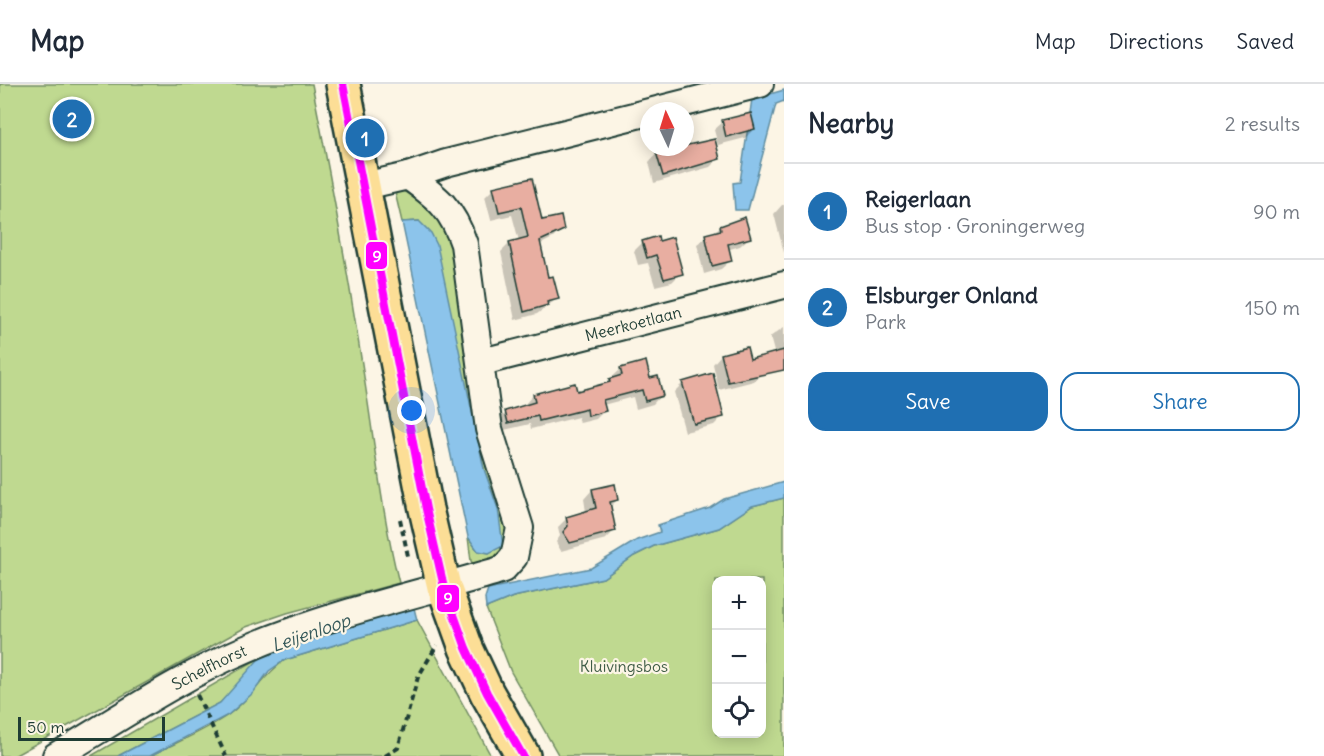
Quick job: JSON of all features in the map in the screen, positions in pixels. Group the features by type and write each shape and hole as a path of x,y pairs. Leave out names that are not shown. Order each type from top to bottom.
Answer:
{"main road":[{"path":"344,84 426,509 444,586 466,648 487,693 523,756"}],"street":[{"path":"687,102 760,84"},
{"path":"364,186 640,114"},
{"path":"408,176 442,201 456,220 464,244 482,362 489,429 517,511 520,538 514,557 503,569 444,586"},
{"name":"Meerkoetlaan","path":"482,362 784,285"},
{"name":"Schelfhorst","path":"56,756 189,678 244,650 291,630 444,586"}],"path":[{"path":"386,756 398,748 418,677 438,644"},
{"path":"205,709 226,756"}],"green space":[{"path":"0,84 312,84 349,283 385,516 399,583 287,613 246,627 14,756 0,756"},
{"path":"393,184 437,213 455,246 510,513 508,552 476,569 471,561 468,537 478,551 489,553 498,509 484,469 419,221 402,222"},
{"name":"Kluivingsbos","path":"784,498 784,756 559,756 511,672 486,608 513,597 603,578 634,556 654,546 719,528 752,506"},
{"path":"417,620 491,756 150,756 200,732 228,715 285,660"},
{"path":"273,650 220,703 118,756 91,756"}],"water":[{"path":"784,90 784,101 776,104 748,210 735,210 733,183 740,182 752,99"},
{"path":"419,221 431,233 437,245 484,469 498,509 503,546 489,553 478,551 468,537 402,222"},
{"path":"784,482 784,498 752,506 719,528 654,546 634,556 603,578 513,597 486,608 485,598 488,589 591,568 637,540 660,532 658,525 710,508 724,499"},
{"path":"414,608 417,620 285,660 269,671 253,693 228,715 150,756 118,756 220,703 257,661 273,650 342,627"}],"building":[{"path":"751,113 755,129 726,137 722,120"},
{"path":"715,139 720,159 663,176 657,156 694,156 694,144"},
{"path":"532,178 542,220 561,216 564,230 540,241 548,277 553,276 559,299 524,312 509,242 528,237 521,207 499,212 493,187"},
{"path":"745,217 751,238 728,244 732,261 712,266 705,234 721,230 720,226"},
{"path":"658,236 659,241 673,237 683,274 664,279 656,255 647,258 642,241"},
{"path":"747,347 750,359 784,350 784,370 728,382 721,354"},
{"path":"646,361 650,378 658,376 663,396 645,401 642,390 603,400 606,411 588,416 587,409 539,421 538,416 508,423 505,411 535,402 533,394 575,383 577,391 610,382 609,379 622,375 620,368"},
{"path":"713,373 724,417 694,424 682,382"},
{"path":"615,484 618,500 610,502 616,531 570,543 563,532 568,526 566,517 596,508 592,489"}],"transit line":[{"name":"9","path":"343,84 426,509 444,587 466,648 487,693 523,756"}],"place":[{"name":"Elsburger Onland","path":"72,119"},
{"name":"Reigerlaan","path":"365,138"}],"water label":[{"name":"Leijenloop","path":"311,633"}]}
